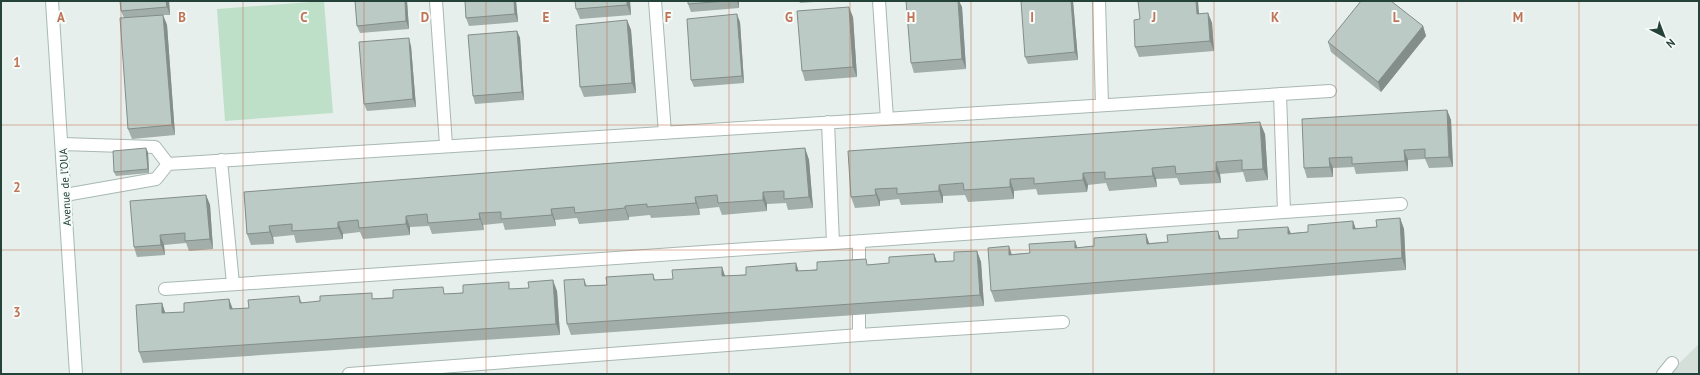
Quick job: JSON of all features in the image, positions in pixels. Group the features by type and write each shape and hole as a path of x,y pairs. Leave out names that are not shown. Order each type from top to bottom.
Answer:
{"street":[{"name":"Avenue de l’OUA","path":"52,1 76,374"},
{"path":"436,1 446,146"},
{"path":"654,1 665,133"},
{"path":"879,1 888,119"},
{"path":"1099,1 1102,105"},
{"path":"65,195 156,179 168,164 1330,91"},
{"path":"1280,94 1284,212"},
{"path":"828,122 833,243"},
{"path":"62,144 155,147 168,164"},
{"path":"221,160 233,284"},
{"path":"165,289 1401,204"},
{"path":"859,241 859,334"},
{"path":"349,374 859,334 1063,322"},
{"path":"1663,374 1672,363"}],"shaded area":[{"path":"1699,344 1699,374 1668,374"}],"green space":[{"path":"324,1 333,113 225,121 217,9"}],"building":[{"path":"120,1 166,1 167,7 121,11"},
{"path":"355,1 405,1 406,21 357,26"},
{"path":"465,1 514,1 515,14 466,18"},
{"path":"575,1 627,1 627,5 576,9"},
{"path":"688,1 726,1 688,4"},
{"path":"906,1 958,1 962,59 911,63"},
{"path":"1021,1 1071,1 1075,52 1025,57"},
{"path":"1138,1 1196,1 1197,14 1208,13 1210,41 1135,47 1134,20 1140,19"},
{"path":"1361,1 1391,1 1423,26 1378,82 1328,42"},
{"path":"849,7 853,67 802,71 797,11"},
{"path":"737,14 742,76 691,80 687,19"},
{"path":"163,15 172,125 128,129 120,18"},
{"path":"627,20 632,83 580,87 576,25"},
{"path":"517,31 522,92 473,96 468,35"},
{"path":"409,38 413,99 364,104 359,42"},
{"path":"1447,110 1449,157 1425,158 1425,149 1404,150 1405,161 1352,164 1352,157 1329,158 1330,167 1304,168 1302,119"},
{"path":"1260,122 1263,169 1242,170 1242,160 1216,162 1216,171 1176,174 1175,166 1152,168 1153,176 1105,179 1105,172 1083,173 1083,180 1034,184 1034,178 1010,179 1010,187 964,190 963,183 939,185 939,191 897,194 897,188 875,189 876,195 851,197 848,151"},
{"path":"146,148 148,169 114,172 113,151"},
{"path":"805,148 809,197 784,199 784,191 763,192 763,200 718,203 717,195 695,197 696,203 647,207 647,204 625,206 625,208 575,213 574,207 551,209 552,215 501,219 501,212 479,213 480,219 428,223 427,214 406,216 406,224 359,228 358,220 338,222 338,228 292,231 292,224 269,226 270,232 247,234 244,192"},
{"path":"206,195 210,239 185,241 185,233 160,235 161,245 134,247 130,201"},
{"path":"1400,218 1402,258 991,291 988,248 1009,246 1009,255 1030,253 1029,244 1075,241 1075,248 1094,246 1094,238 1146,234 1147,244 1168,242 1167,235 1218,231 1219,239 1238,238 1238,230 1288,227 1288,234 1308,232 1308,225 1353,221 1353,229 1377,227 1376,220"},
{"path":"977,251 980,295 567,324 564,280 584,279 585,286 607,285 606,277 653,274 654,280 673,279 672,270 722,267 722,276 746,275 746,267 796,263 796,271 817,270 817,262 866,259 867,265 889,263 889,257 934,254 935,262 954,261 954,252"},
{"path":"553,280 556,324 139,352 136,305 162,303 162,313 184,312 184,303 229,299 230,309 249,308 248,300 299,296 300,303 320,301 320,296 372,293 372,299 393,298 393,290 443,287 444,294 463,293 463,285 509,282 509,289 529,288 528,282"}]}
